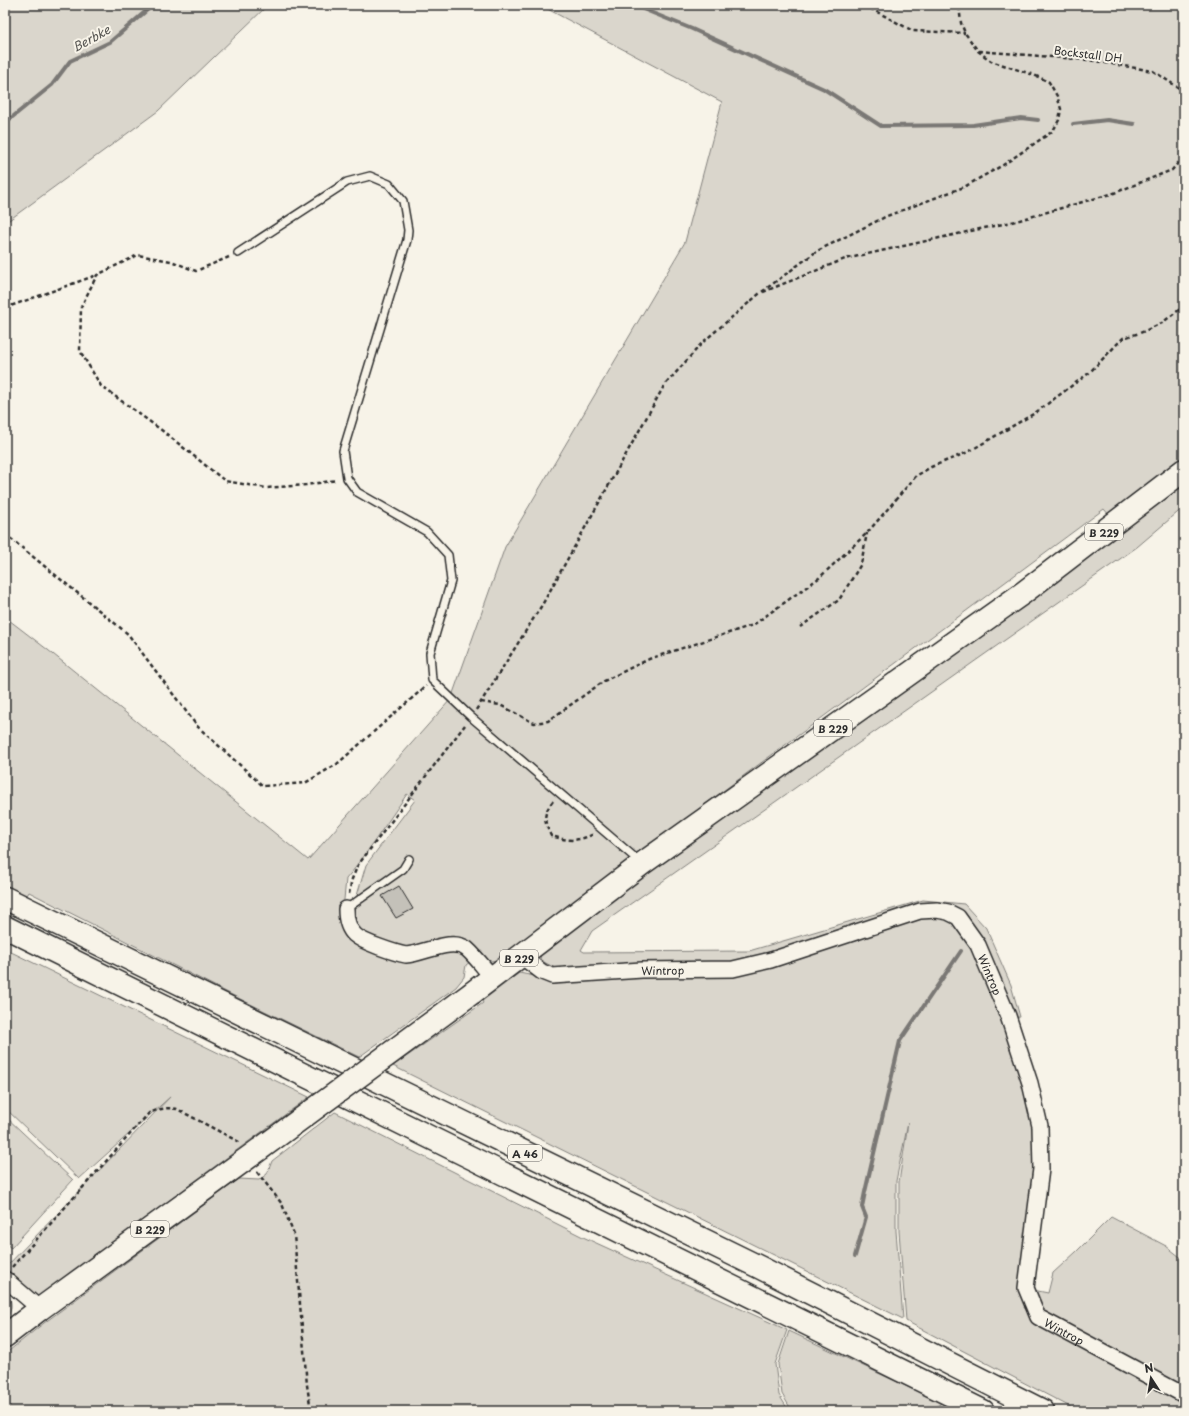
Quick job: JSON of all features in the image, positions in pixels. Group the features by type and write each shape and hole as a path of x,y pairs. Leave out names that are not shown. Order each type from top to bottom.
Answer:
{"main road":[{"name":"B 229","path":"5,1336 250,1151 472,993 643,864 1023,593 1184,470"},
{"name":"A 46","path":"5,898 752,1264 1043,1411"},
{"name":"A 46","path":"5,927 982,1411"}],"street":[{"path":"346,909 348,927 355,936 363,940 406,955 454,944 461,946 467,950 492,978"},
{"name":"Wintrop","path":"521,956 542,972 552,976 642,970 733,969 771,960 920,911 936,910 948,912 958,917 978,945 1008,1016 1030,1083 1040,1126 1041,1169 1026,1288 1038,1317 1184,1396"},
{"path":"8,1274 40,1309"}],"lane":[{"path":"238,252 347,182 370,176 389,184 403,201 408,230 407,240 343,451 346,478 358,492 427,532 448,555 451,581 430,653 432,680 471,717 643,864"},
{"path":"346,909 403,869 408,859"}],"path":[{"path":"864,5 913,31 965,33"},
{"path":"959,5 961,23 965,33 978,51 990,61 1034,75 1049,82 1057,96 1061,110 1059,120 1053,131 1003,165 964,187 887,216 817,251 759,294 703,342 664,386 542,605 481,702 500,705 534,723 548,721 604,681 650,659 753,625 819,578 867,533 916,476 931,467 968,452 1035,413 1089,373 1123,338 1140,333 1162,323 1184,306"},
{"name":"Bockstall DH","path":"978,51 1089,60 1153,71 1179,88 1184,100"},
{"path":"759,294 845,259 1016,221 1114,193 1172,170 1184,156"},
{"path":"5,308 97,275 138,255 171,260 196,271 238,252"},
{"path":"97,275 81,307 80,351 101,386 164,432 225,481 266,488 306,485 346,478"},
{"path":"800,627 839,600 861,564 867,533"},
{"path":"5,534 128,634 197,726 263,786 305,784 337,764 432,680"},
{"path":"346,909 352,878 358,865 465,724"},
{"path":"559,793 546,809 545,823 551,836 569,841 585,838 604,830"},
{"path":"8,1274 149,1113 173,1108 182,1111 250,1151 282,1204 294,1235 307,1385 311,1411"}],"shaded area":[{"path":"5,5 268,5 158,111 5,223"},
{"path":"540,5 1184,5 1184,507 1137,547 592,931 581,950 584,952 749,951 923,900 964,904 986,928 1011,985 1020,1017 1012,1018 990,968 984,970 1009,1027 1034,1121 1037,1166 1023,1288 1027,1299 1024,1308 1044,1308 1039,1303 1033,1290 1048,1293 1053,1273 1111,1217 1166,1246 1184,1260 1184,1411 1078,1411 906,1321 899,1231 899,1182 908,1123 896,1181 896,1231 903,1319 393,1066 483,1003 482,1001 519,973 540,977 564,976 565,968 555,968 540,960 541,953 710,828 971,642 1121,529 1104,509 646,848 501,960 490,961 473,946 456,941 401,950 366,937 354,924 353,909 366,865 415,800 407,794 360,862 346,879 343,910 345,927 360,946 399,959 414,960 455,950 466,954 470,962 466,965 464,977 456,987 359,1057 234,996 29,892 5,932 5,617 308,860 451,699 505,547 685,242 722,102"},
{"path":"5,949 309,1097 38,1297 5,1273 5,1268 171,1096 79,1179 5,1108"},
{"path":"335,1112 583,1237 787,1330 775,1364 779,1395 789,1411 5,1411 5,1354 44,1323 239,1179 259,1180 267,1174 272,1161"},
{"path":"5,1116 73,1180 11,1248 5,1243"},
{"path":"5,1292 10,1299 11,1306 5,1321"},
{"path":"789,1331 942,1403 928,1411 792,1411 782,1394 778,1364"}],"building":[{"path":"399,886 413,909 396,918 382,896"}],"waterway":[{"name":"Berbke","path":"5,123 52,85 70,61 110,42 153,5"},
{"path":"633,5 692,29 824,89 881,126 973,125 1021,118 1038,120"},
{"path":"1073,124 1107,120 1134,124"},
{"path":"855,1256 866,1217 862,1207 865,1192 900,1041 961,951"}]}
